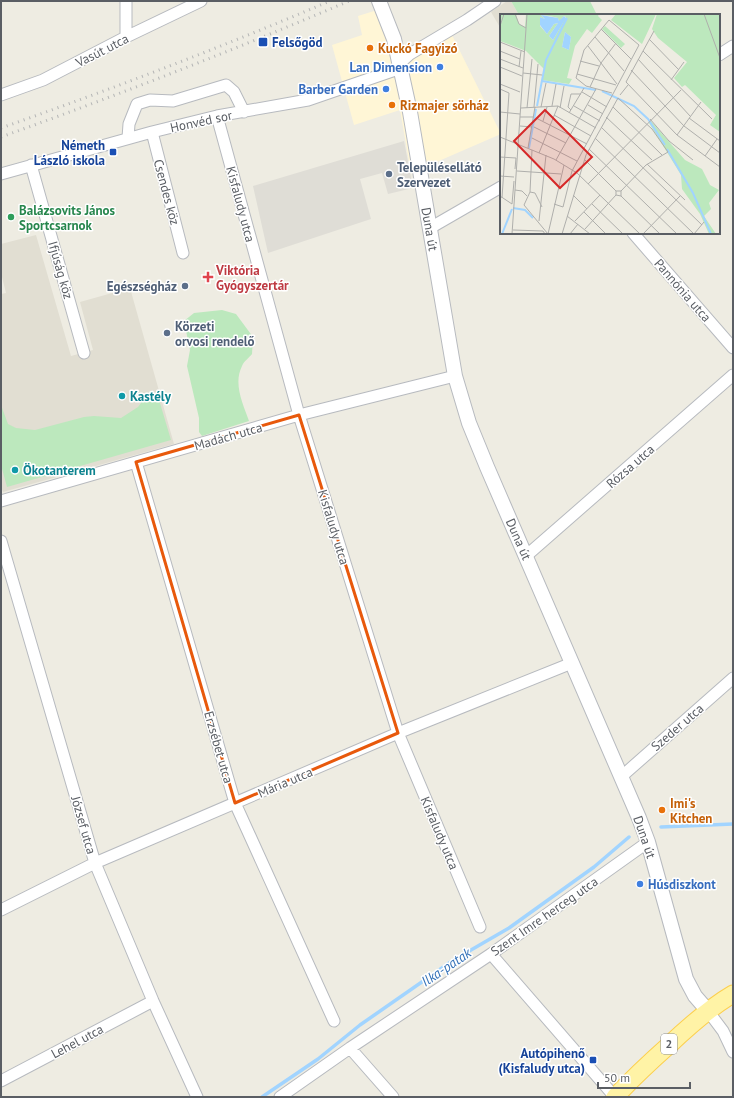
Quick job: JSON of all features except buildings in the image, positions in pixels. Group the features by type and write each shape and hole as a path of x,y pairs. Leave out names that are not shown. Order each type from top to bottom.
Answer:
{"main road":[{"name":"2","path":"615,1097 632,1079 708,1011 733,994"}],"street":[{"path":"126,1 126,37"},
{"name":"Vasút utca","path":"1,95 43,80 126,37 201,1"},
{"name":"Duna út","path":"379,1 394,39 400,65 410,112 456,376 469,423 487,468 639,818 686,979 695,996 724,1031 733,1052"},
{"name":"Honvéd sor","path":"1,174 128,138 218,116 308,100 400,65 410,54 468,20 495,1"},
{"path":"720,54 733,46"},
{"path":"128,138 129,124 137,104 150,100 173,101 226,85 234,92 244,112"},
{"name":"Kisfaludy utca","path":"218,116 299,415 398,733 480,927"},
{"name":"Csendes köz","path":"152,132 183,253"},
{"name":"Ifjúság köz","path":"31,165 84,353"},
{"path":"430,228 500,187"},
{"name":"Pannónia utca","path":"634,234 733,348"},
{"name":"Rózsa utca","path":"526,556 733,375"},
{"name":"Madách utca","path":"1,501 299,415 456,376"},
{"name":"Erzsébet utca","path":"136,462 235,803 334,1021"},
{"name":"József utca","path":"1,541 96,863 153,1001 197,1097"},
{"name":"Mária utca","path":"1,910 96,863 398,733 572,663"},
{"name":"Szeder utca","path":"621,777 733,678"},
{"name":"Szent Imre herceg utca","path":"280,1097 350,1048 491,954 646,838"},
{"path":"491,954 615,1097"},
{"name":"Lehel utca","path":"1,1081 153,1001"},
{"path":"350,1048 393,1097"}],"highlighted area":[{"path":"299,415 398,733 235,803 136,462"}],"shaded area":[{"path":"507,1 511,1 518,14 500,14 500,27 491,12"},
{"path":"387,7 406,63 452,35 500,134 411,173 400,110 354,125 332,45 362,35 358,16"},
{"path":"404,141 413,188 388,194 382,173 360,179 371,219 268,253 253,186"},
{"path":"36,235 71,356 93,350 80,302 130,288 174,444 3,492 1,487 1,294 6,293 1,273 1,244"}],"green space":[{"path":"511,1 590,1 596,14 518,14"},
{"path":"222,310 236,314 253,337 252,354 243,364 238,380 240,394 249,421 202,436 199,432 199,418 187,366 190,350 184,321 194,313"},
{"path":"157,393 171,440 7,487 1,465 1,405 8,424 16,428 35,430 84,417 94,416 121,418 138,407 147,395"}],"waterway":[{"name":"Ilka-patak","path":"661,827 733,824"},
{"name":"Ilka-patak","path":"262,1097 318,1059 360,1025 452,961 509,928 594,867 629,837"}],"railway":[{"path":"1,128 167,67 330,1"},
{"path":"1,137 176,72 349,1"}],"place":[{"name":"Felsőgöd","path":"263,42"},
{"name":"Kuckó Fagyizó","path":"370,48"},
{"name":"Lan Dimension","path":"440,67"},
{"name":"Barber Garden","path":"386,89"},
{"name":"Rizmajer sörház","path":"392,105"},
{"name":"Németh László iskola","path":"113,152"},
{"name":"Településellátó Szervezet","path":"389,174"},
{"name":"Balázsovits János Sportcsarnok","path":"11,217"},
{"name":"Viktória Gyógyszertár","path":"208,277"},
{"name":"Egészségház","path":"185,286"},
{"name":"Körzeti orvosi rendelő","path":"167,333"},
{"name":"Kastély","path":"122,396"},
{"name":"Ökotanterem","path":"15,470"},
{"name":"Imi's Kitchen","path":"662,810"},
{"name":"Húsdiszkont","path":"640,884"},
{"name":"Autópihenő (Kisfaludy utca)","path":"593,1060"}]}
